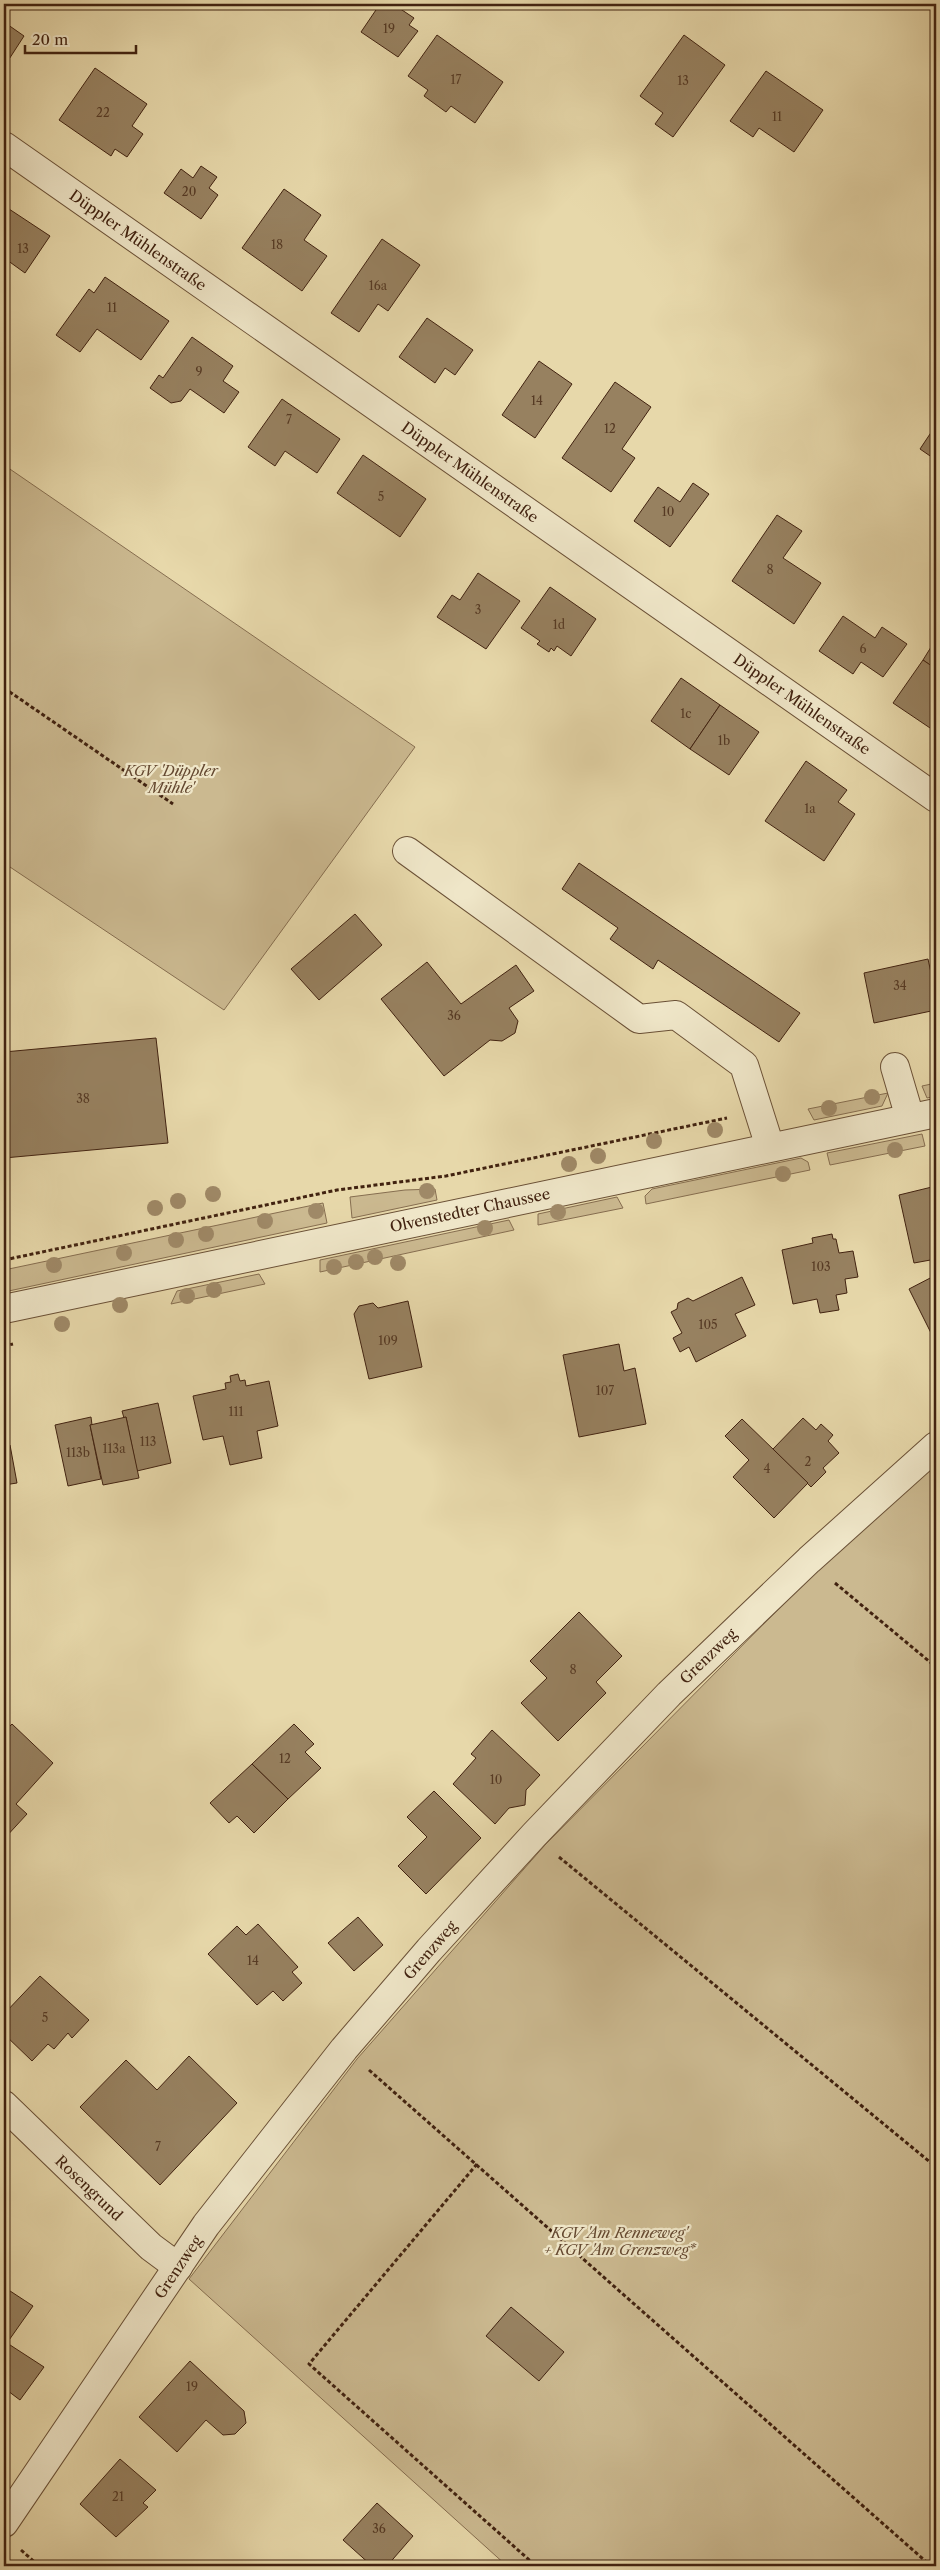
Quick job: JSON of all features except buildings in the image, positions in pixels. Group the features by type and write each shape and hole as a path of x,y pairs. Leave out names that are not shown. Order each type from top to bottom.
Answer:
{"street":[{"name":"Düppler Mühlenstraße","path":"4,146 936,798"},
{"path":"407,852 639,1020 676,1015 744,1065 770,1148"},
{"path":"896,1067 923,1115"},
{"name":"Olvenstedter Chaussee","path":"4,1309 923,1115"},
{"name":"Grenzweg","path":"4,2523 206,2224 344,2049 482,1891 669,1694 809,1560 936,1446"},
{"name":"Rosengrund","path":"4,2106 151,2247 178,2267"}],"path":[{"path":"4,688 173,804"},
{"path":"4,1260 337,1190 446,1176 760,1112"},
{"path":"833,1582 936,1667"},
{"path":"553,1851 936,2168"},
{"path":"344,2049 477,2164 931,2566"},
{"path":"477,2164 309,2364 536,2566"}],"green space":[{"name":"KGV 'Düppler Mühle'","path":"4,465 415,747 224,1010 4,863"},
{"path":"936,1083 936,1096 927,1098 922,1086"},
{"path":"888,1093 882,1106 814,1120 808,1109"},
{"path":"922,1134 925,1146 830,1165 827,1153"},
{"path":"801,1158 808,1162 810,1170 646,1204 645,1196 652,1189"},
{"path":"435,1189 437,1200 352,1218 350,1197 405,1190"},
{"path":"617,1197 623,1208 538,1225 538,1214"},
{"path":"323,1203 327,1223 4,1292 4,1270"},
{"path":"509,1220 514,1230 320,1272 320,1260"},
{"path":"259,1274 265,1284 171,1304 177,1291"},
{"name":"KGV 'Am Renneweg' + KGV 'Am Grenzweg*","path":"936,1460 936,2566 507,2566 189,2279 357,2059 545,1845 818,1569"}]}
